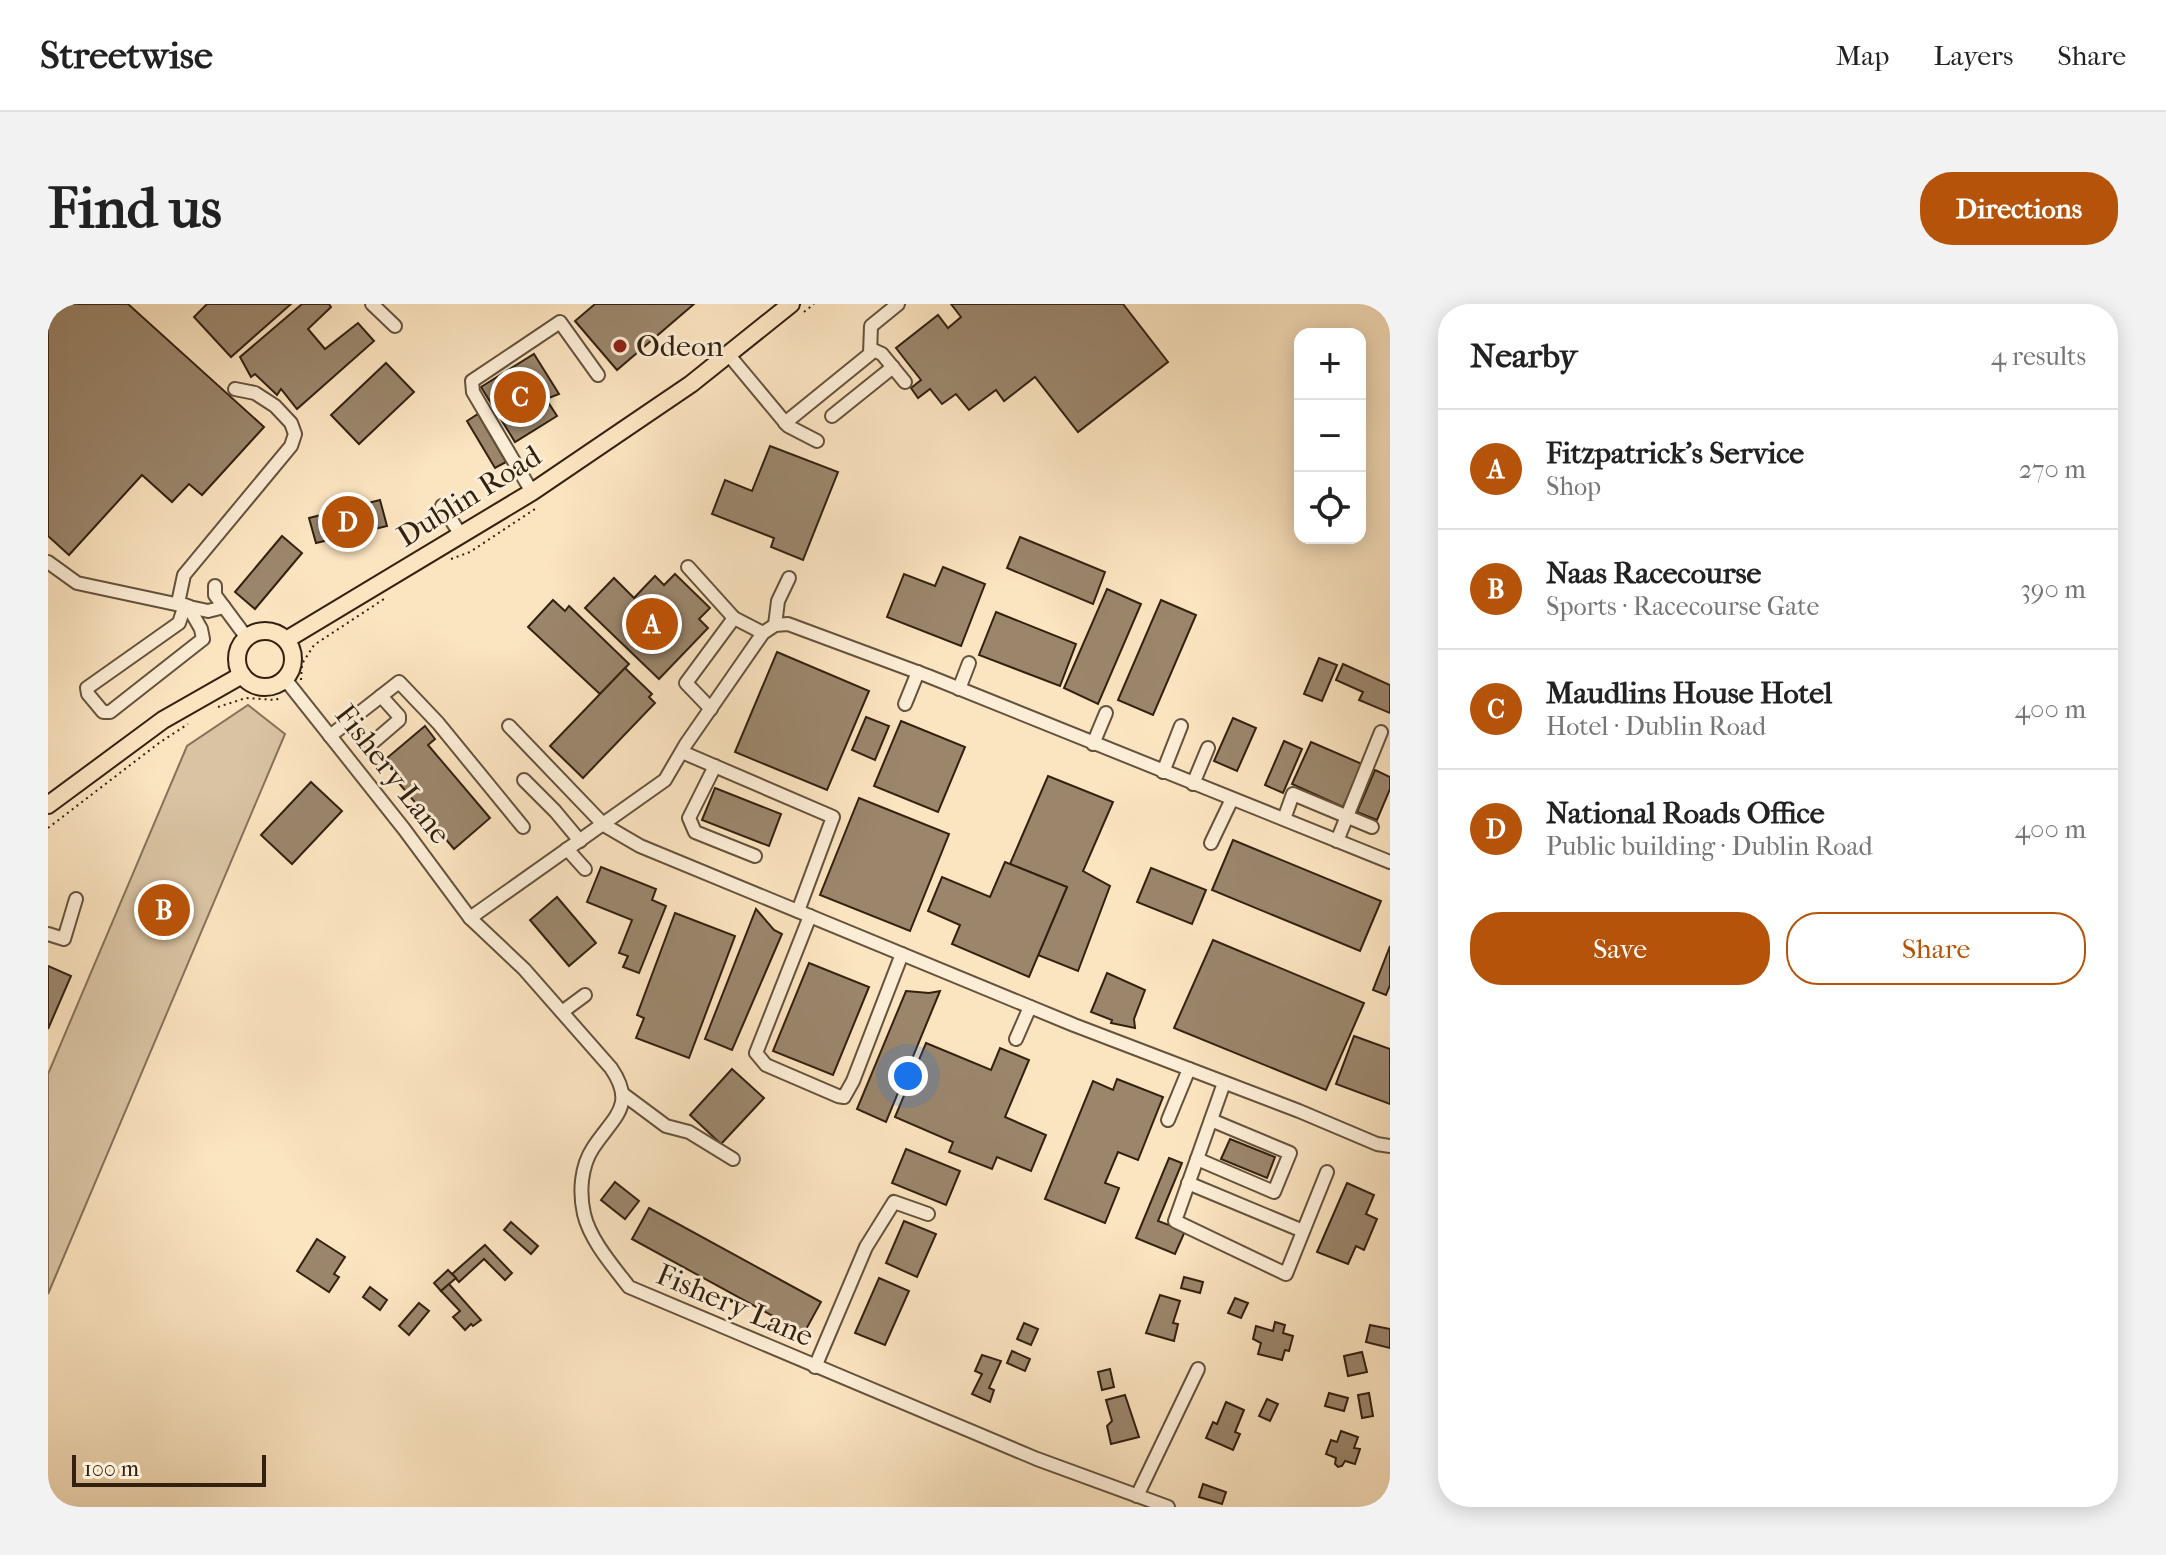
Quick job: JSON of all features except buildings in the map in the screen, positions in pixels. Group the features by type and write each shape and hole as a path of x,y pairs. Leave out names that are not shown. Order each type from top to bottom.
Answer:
{"main road":[{"name":"Dublin Road","path":"286,640 532,492 691,384 791,304"},
{"path":"261,631 269,631 286,640 293,659 289,684 259,687 242,675 237,657 247,638 261,631"},
{"path":"48,805 163,720 242,675"}],"street":[{"path":"372,304 395,326"},
{"path":"785,423 870,354 871,326 898,304"},
{"path":"532,492 473,392 472,381 560,322 598,375"},
{"path":"871,349 882,354 905,382"},
{"path":"728,354 785,423 817,441"},
{"path":"832,416 893,367"},
{"path":"184,605 201,629 203,639 110,712 103,712 88,694 87,688 179,623 184,605 184,575 291,446 295,434 291,423 275,406 255,393 235,389"},
{"path":"442,506 461,535"},
{"path":"48,562 77,583 208,611 224,607"},
{"path":"688,567 734,618 763,633"},
{"path":"775,625 778,601 789,578"},
{"path":"215,586 215,595 247,638"},
{"path":"711,709 686,683 734,618"},
{"path":"470,918 665,780 763,633 775,625 788,624 918,672 1390,862"},
{"path":"959,689 969,663"},
{"path":"905,704 918,672"},
{"path":"330,736 399,682 438,723 523,827"},
{"name":"Fishery Lane","path":"289,684 470,918 524,969 621,1083 623,1102 620,1113 591,1150 583,1172 581,1194 584,1217 603,1251 629,1287 1037,1459 1168,1507"},
{"path":"371,744 399,720 381,696"},
{"path":"1093,744 1106,713"},
{"path":"509,726 604,825 640,846 1030,1007 1377,1144 1390,1146"},
{"path":"1163,772 1181,726"},
{"path":"1337,841 1381,732"},
{"path":"1193,784 1208,748"},
{"path":"682,752 833,817 804,914 756,1053 766,1065 844,1097 902,954"},
{"path":"715,766 689,818 691,826 695,832 755,856"},
{"path":"524,780 580,841"},
{"path":"1284,819 1293,794 1372,827"},
{"path":"1211,843 1232,799"},
{"path":"567,849 585,869"},
{"path":"48,934 64,939 76,899"},
{"path":"562,1012 585,995"},
{"path":"1016,1039 1030,1007"},
{"path":"1168,1120 1189,1069"},
{"path":"1224,1083 1175,1221 1286,1274 1327,1172"},
{"path":"623,1094 666,1126 689,1132 733,1159"},
{"path":"1197,1159 1274,1192 1290,1153 1211,1120"},
{"path":"1188,1183 1303,1231"},
{"path":"815,1367 866,1247 894,1202 928,1214"},
{"path":"1137,1496 1198,1369"}],"path":[{"path":"445,562 470,552"},
{"path":"210,710 246,698 276,700 289,684 302,679 302,664 314,645 389,596"},
{"path":"48,828 159,743 197,718"}],"shaded area":[{"path":"248,705 285,734 48,1294 48,1074 187,746"}],"place":[{"name":"Odeon","path":"620,346"},
{"name":"Maudlins House Hotel","path":"520,397"},
{"name":"National Roads Office","path":"348,522"},
{"name":"Fitzpatrick's Service","path":"652,624"},
{"name":"Naas Racecourse","path":"164,910"}]}
